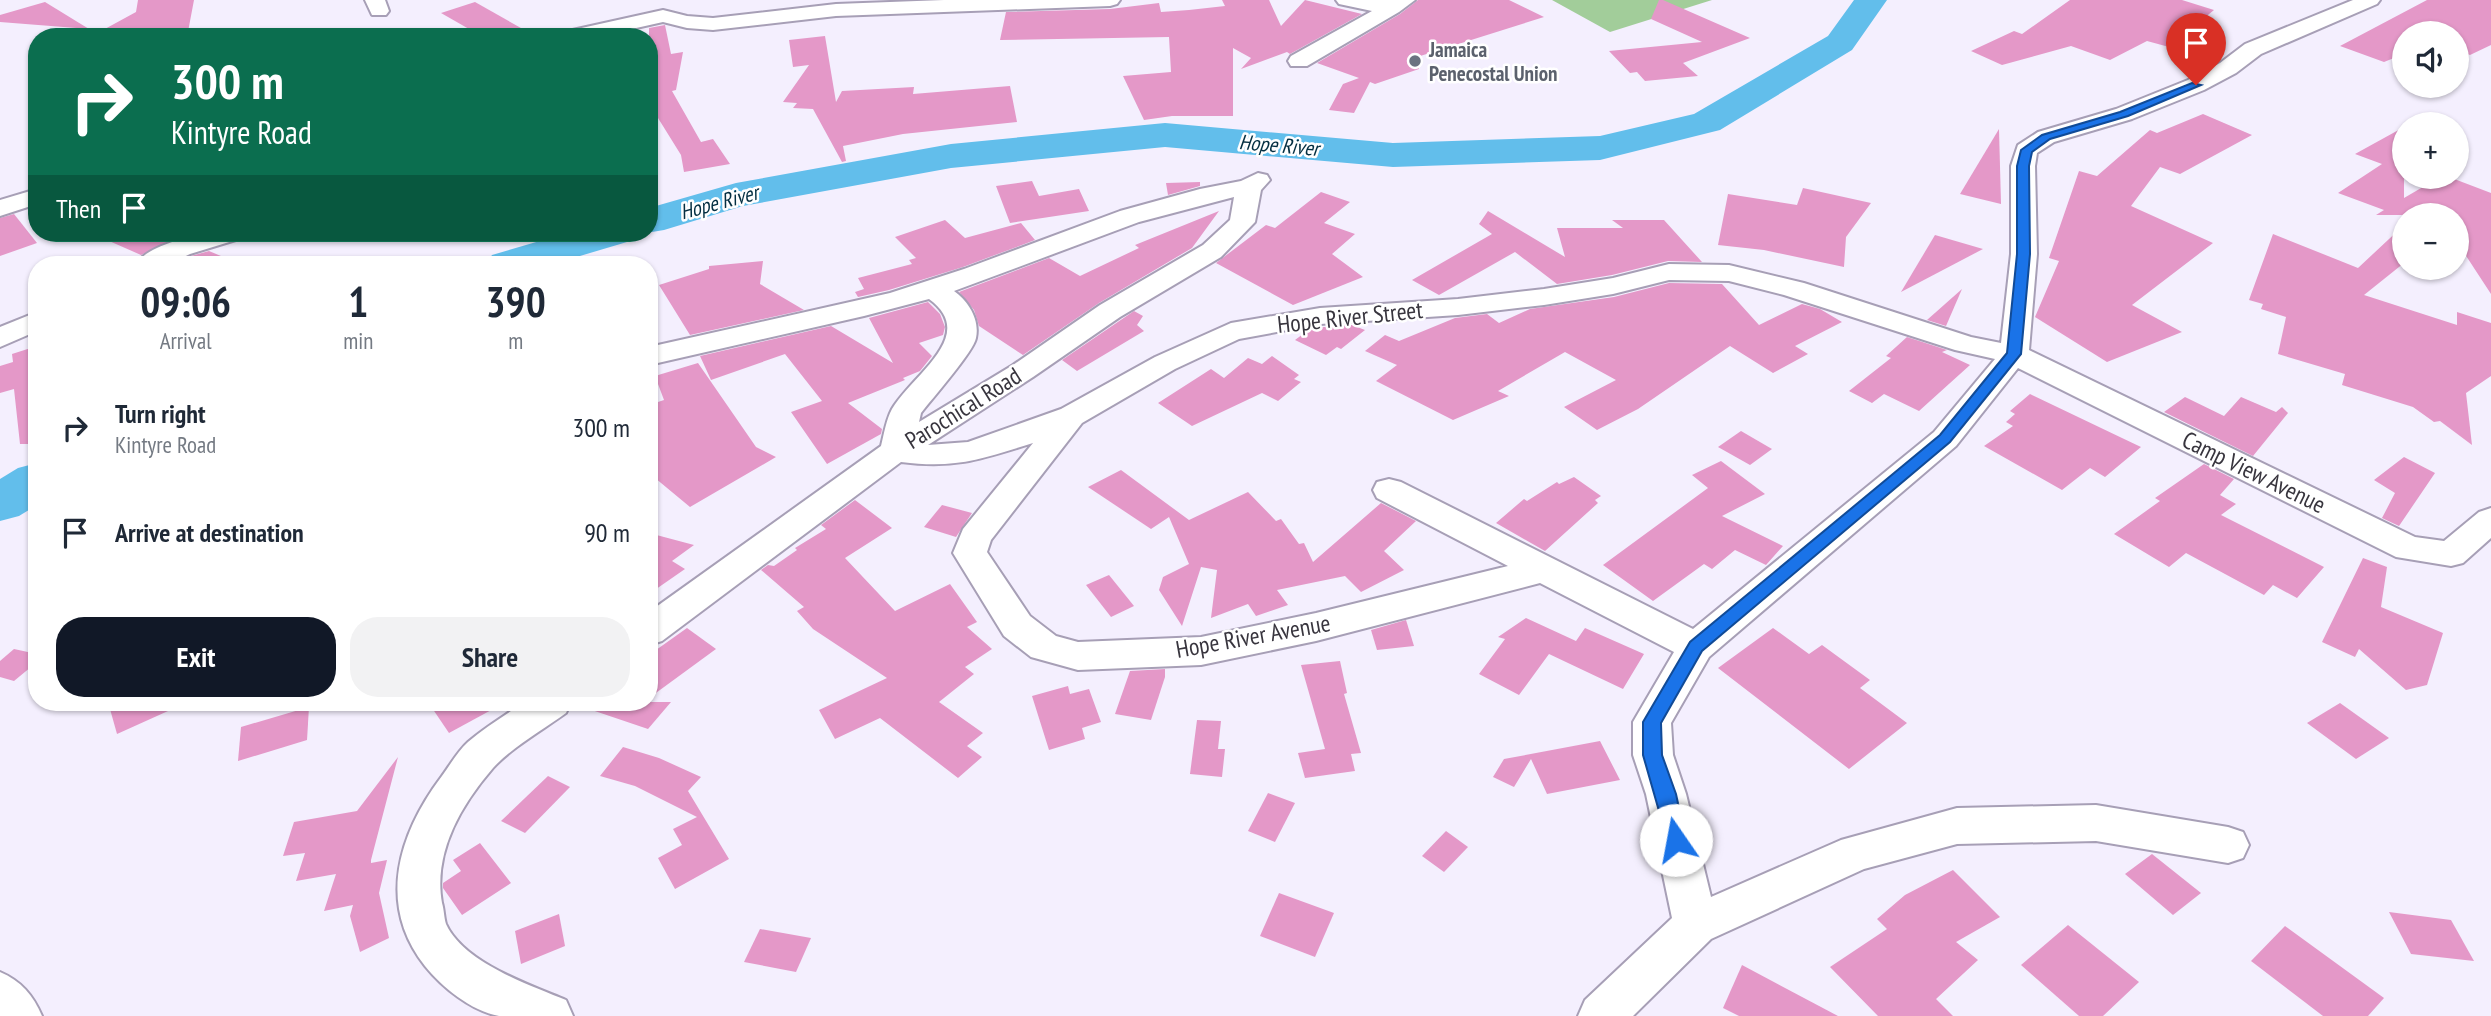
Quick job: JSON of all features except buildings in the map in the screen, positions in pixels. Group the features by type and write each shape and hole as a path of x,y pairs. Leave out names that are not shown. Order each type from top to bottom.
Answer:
{"street":[{"path":"663,16 680,0"},
{"path":"608,28 663,16 687,22 713,24 836,10 1110,0"},
{"path":"1346,0 1398,4"},
{"path":"1695,925 1666,794 1653,755 1652,722 1696,647 1945,439 2014,354 2024,254 2023,166 2026,150 2046,137 2124,114 2196,85 2228,68 2253,49 2365,2"},
{"path":"1299,61 1398,4"},
{"name":"Parochical Road","path":"658,624 895,450 1023,372 1110,311 1212,251 1242,222 1253,183 1111,224 933,289"},
{"path":"0,208 28,199"},
{"path":"165,256 201,242"},
{"name":"Hope River Street","path":"895,450 934,456 970,452 1024,435 1072,416 1165,363 1231,332 1320,316 1458,307 1544,297 1613,286 1669,272 1729,273 1794,289 1965,344 2014,354"},
{"path":"658,354 933,289 954,304 962,322 962,340 906,412 895,450"},
{"path":"0,338 28,324"},
{"name":"Camp View Avenue","path":"2014,354 2408,548 2451,554 2491,520"},
{"name":"Hope River Avenue","path":"1072,416 975,537 970,553 1017,626 1044,647 1078,656 1201,651 1315,627 1541,570"},
{"path":"1389,490 1696,647"},
{"path":"540,711 480,755 440,810 422,850 419,894 426,933 450,962 482,987 551,1016"},
{"path":"1601,1016 1695,925 1856,853 1957,826 2096,823 2228,845"},
{"path":"0,994 19,1016"}],"green space":[{"path":"1552,0 1712,0 1610,32"}],"waterway":[{"name":"Hope River","path":"658,218 736,195 951,156 1165,135 1393,155 1600,148 1707,122 1840,43 1871,0"},
{"name":"Hope River","path":"535,256 582,242"},
{"name":"Hope River","path":"0,503 28,486"}],"place":[{"name":"Jamaica Penecostal Union","path":"1415,61"}],"route":[{"path":"1676,840 1666,794 1653,755 1652,722 1696,647 1945,439 2014,354 2024,254 2023,166 2026,150 2046,137 2124,114 2196,85"}]}
